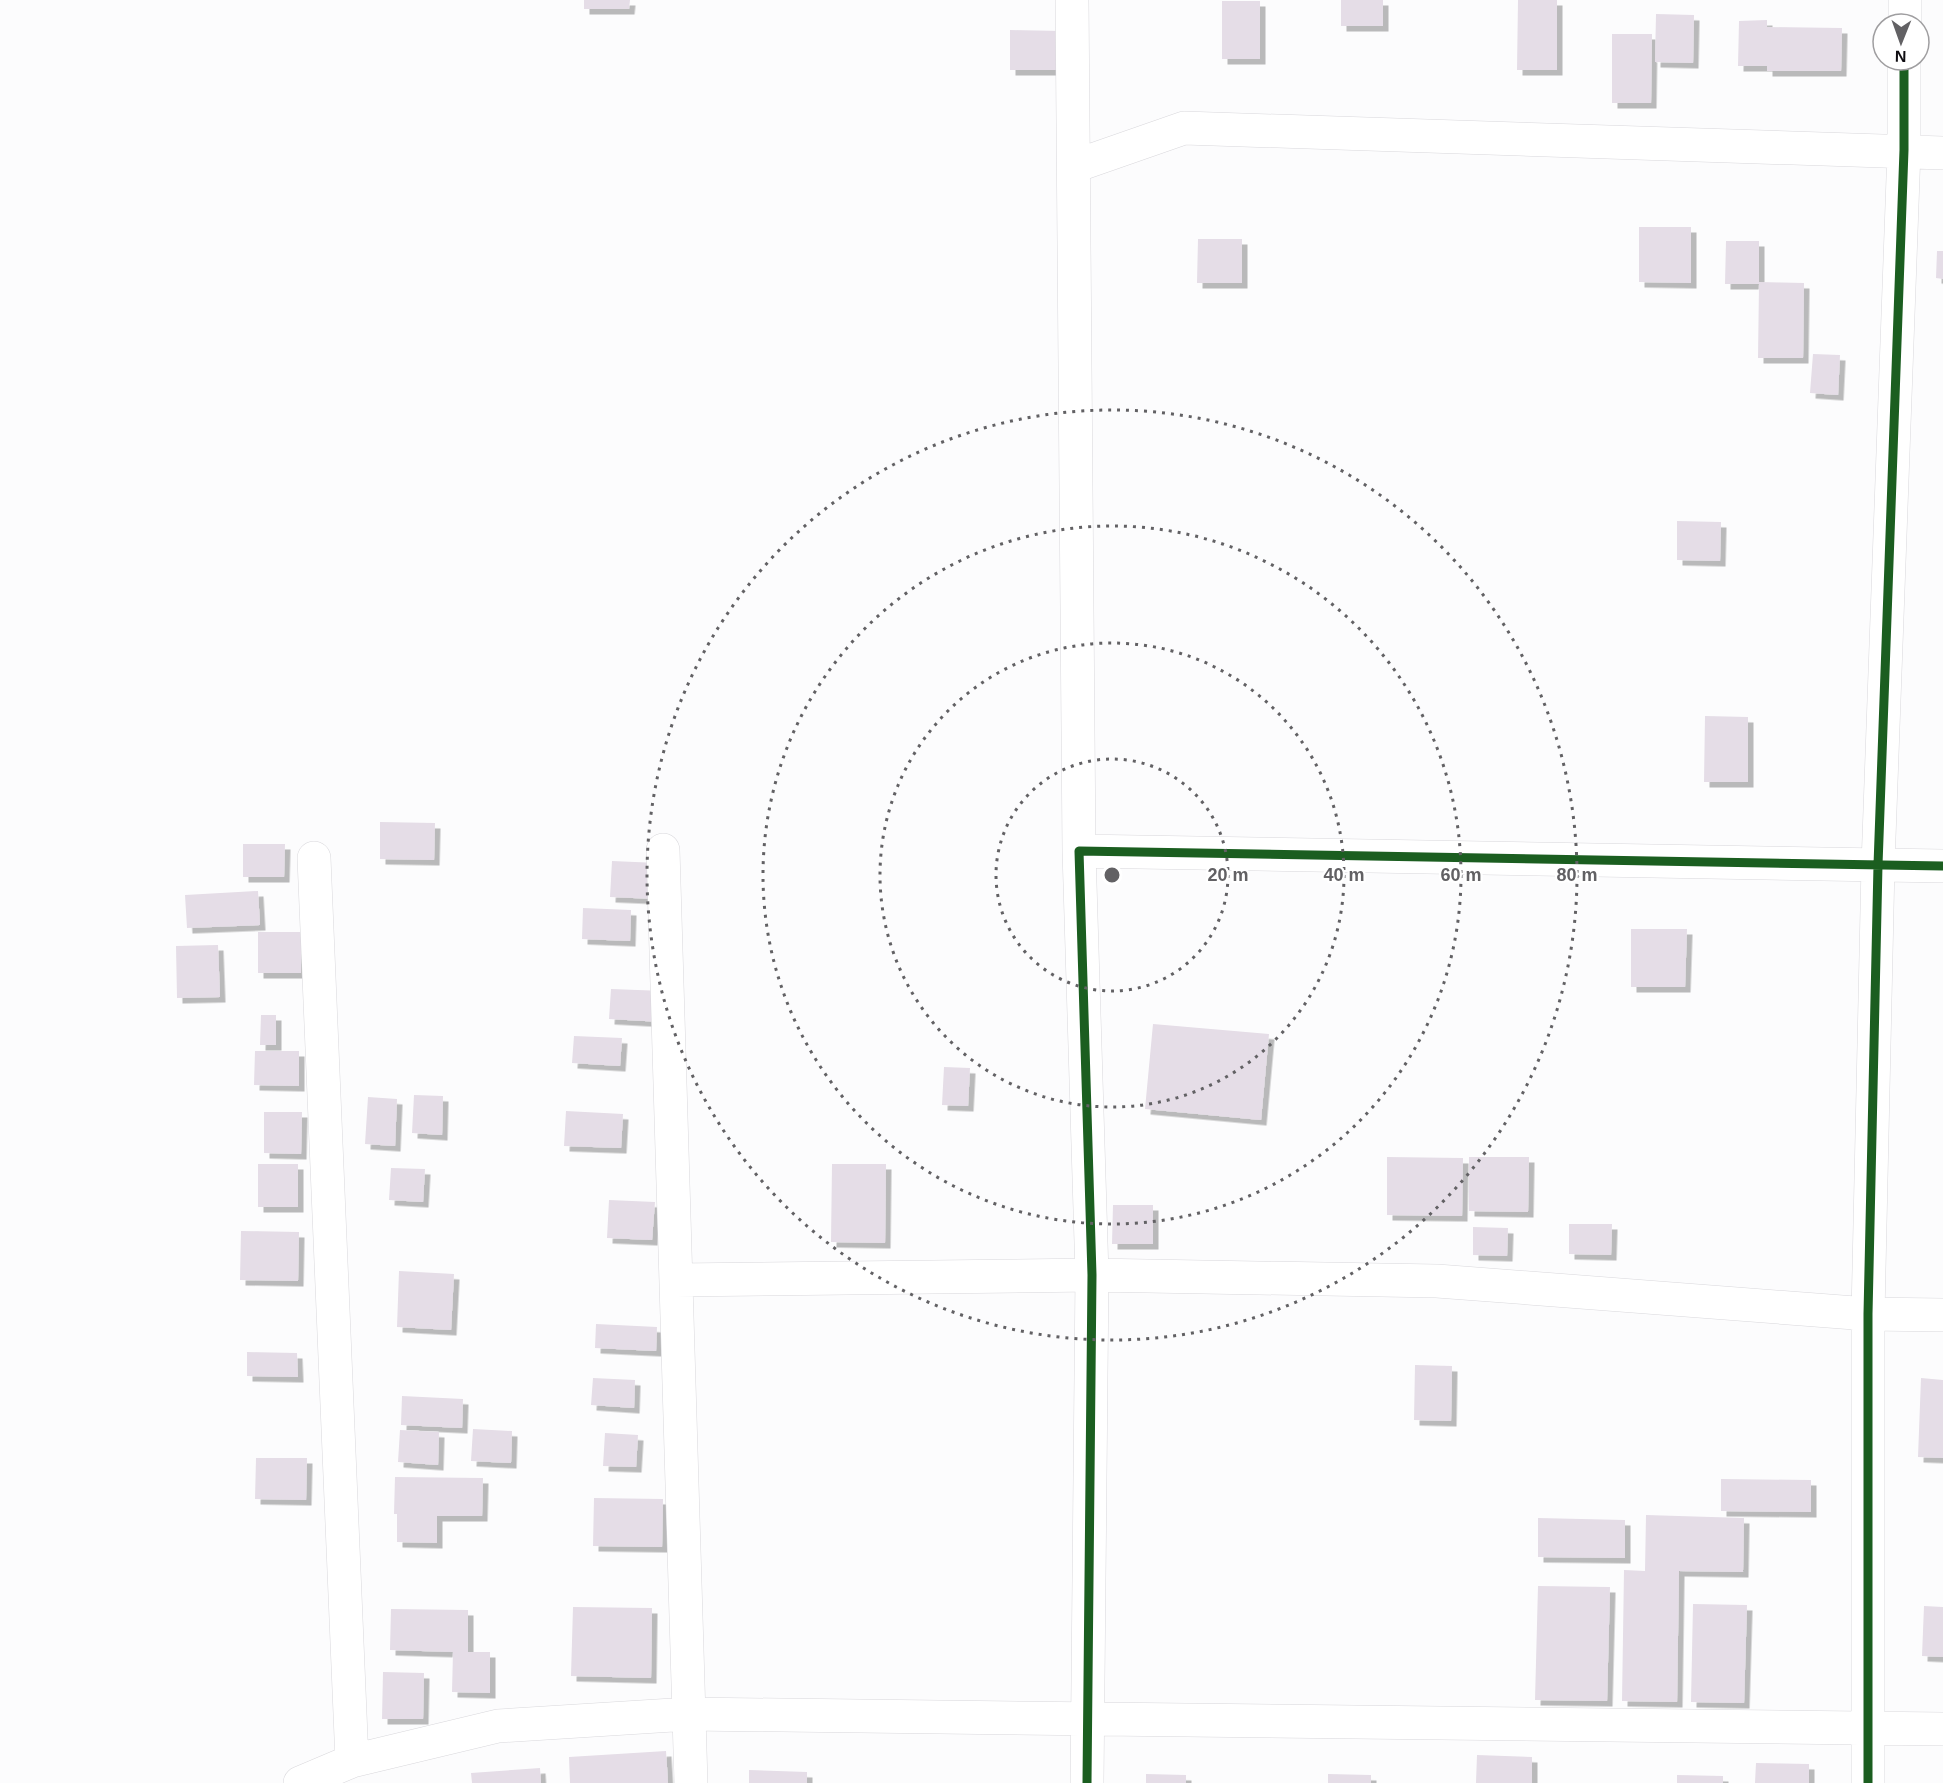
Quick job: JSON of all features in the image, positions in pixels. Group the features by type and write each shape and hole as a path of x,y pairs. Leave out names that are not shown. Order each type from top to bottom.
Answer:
{"street":[{"path":"1072,0 1079,851 1092,1275 1087,1783"},
{"path":"1868,1783 1868,1314 1878,865 1904,150 1904,72"},
{"path":"1075,166 1184,128 1943,153"},
{"path":"663,850 691,1783"},
{"path":"1079,851 1943,866"},
{"path":"314,858 352,1761"},
{"path":"676,1280 1092,1275 1437,1281 1868,1314 1943,1314"},
{"path":"300,1783 352,1761 498,1726 688,1714 1943,1729"}],"building":[{"path":"584,0 630,0 629,9 584,9"},
{"path":"1341,0 1383,0 1383,26 1341,26"},
{"path":"1518,0 1557,0 1557,70 1517,70"},
{"path":"1222,1 1260,1 1260,59 1222,59"},
{"path":"1656,14 1694,15 1693,63 1655,62"},
{"path":"1767,20 1767,27 1842,28 1841,71 1767,71 1767,66 1738,66 1739,21"},
{"path":"1010,30 1063,31 1063,70 1010,70"},
{"path":"1612,34 1652,34 1651,103 1612,103"},
{"path":"1639,227 1691,227 1691,283 1639,282"},
{"path":"1198,239 1242,239 1242,283 1197,283"},
{"path":"1726,241 1759,241 1759,282 1804,283 1803,358 1758,358 1759,284 1725,284"},
{"path":"1937,251 1943,251 1943,279 1936,278"},
{"path":"1813,354 1840,355 1838,395 1810,393"},
{"path":"1677,521 1721,522 1720,561 1677,560"},
{"path":"1705,716 1748,717 1748,782 1704,782"},
{"path":"380,822 435,823 434,860 380,859"},
{"path":"243,844 285,844 284,877 243,877"},
{"path":"612,861 658,863 656,899 610,897"},
{"path":"258,891 260,925 187,928 185,895"},
{"path":"583,908 631,910 630,941 582,939"},
{"path":"1631,929 1687,929 1685,987 1631,987"},
{"path":"258,932 301,932 301,973 258,973"},
{"path":"218,945 220,997 177,998 176,946"},
{"path":"611,989 664,991 662,1022 609,1019"},
{"path":"261,1015 276,1015 276,1045 260,1045"},
{"path":"1153,1024 1269,1034 1261,1120 1145,1109"},
{"path":"574,1036 622,1038 620,1066 572,1063"},
{"path":"255,1051 299,1051 299,1086 254,1085"},
{"path":"944,1067 970,1068 968,1106 942,1105"},
{"path":"414,1095 443,1096 442,1135 412,1133"},
{"path":"368,1097 397,1099 395,1146 365,1144"},
{"path":"566,1111 623,1114 621,1148 564,1146"},
{"path":"264,1112 302,1112 301,1154 264,1153"},
{"path":"1387,1157 1463,1158 1462,1216 1387,1215"},
{"path":"1469,1157 1529,1157 1528,1212 1469,1211"},
{"path":"258,1164 298,1164 298,1207 258,1207"},
{"path":"832,1164 886,1164 885,1243 831,1242"},
{"path":"391,1168 425,1169 423,1202 389,1200"},
{"path":"609,1200 655,1202 652,1240 607,1238"},
{"path":"1113,1205 1153,1205 1153,1244 1112,1244"},
{"path":"1569,1224 1612,1224 1611,1255 1569,1254"},
{"path":"1473,1227 1508,1228 1507,1256 1473,1255"},
{"path":"241,1231 299,1232 298,1281 240,1280"},
{"path":"399,1271 454,1274 451,1330 397,1327"},
{"path":"596,1324 657,1327 656,1351 595,1348"},
{"path":"247,1352 297,1353 298,1377 247,1376"},
{"path":"1415,1365 1452,1366 1451,1421 1414,1420"},
{"path":"593,1378 635,1380 634,1408 591,1405"},
{"path":"1921,1378 1943,1380 1943,1458 1918,1457"},
{"path":"402,1396 463,1399 462,1428 401,1425"},
{"path":"473,1429 512,1431 511,1463 471,1461"},
{"path":"400,1430 439,1432 438,1465 398,1462"},
{"path":"605,1433 638,1435 636,1467 603,1466"},
{"path":"256,1458 307,1458 306,1500 255,1499"},
{"path":"395,1477 483,1478 482,1516 437,1516 437,1543 397,1542 397,1514 394,1514"},
{"path":"1721,1479 1811,1480 1811,1512 1721,1511"},
{"path":"594,1498 663,1499 662,1547 593,1546"},
{"path":"1646,1515 1744,1518 1743,1572 1679,1571 1677,1702 1622,1701 1624,1570 1645,1571"},
{"path":"1538,1518 1625,1520 1625,1558 1538,1557"},
{"path":"1538,1586 1610,1587 1607,1701 1535,1700"},
{"path":"1693,1604 1747,1605 1744,1703 1691,1702"},
{"path":"1924,1606 1943,1607 1943,1657 1922,1656"},
{"path":"573,1607 652,1608 651,1678 571,1676"},
{"path":"391,1609 468,1610 468,1652 490,1652 490,1693 452,1692 453,1652 390,1650"},
{"path":"383,1672 424,1673 423,1719 382,1719"},
{"path":"666,1751 668,1783 570,1783 569,1757"},
{"path":"1477,1755 1532,1757 1532,1783 1476,1783"},
{"path":"1756,1763 1809,1764 1809,1783 1755,1783"},
{"path":"540,1768 541,1783 472,1783 471,1773"},
{"path":"749,1770 807,1772 807,1783 749,1783"},
{"path":"1146,1774 1186,1775 1186,1783 1146,1783"},
{"path":"1328,1774 1371,1775 1371,1783 1328,1783"},
{"path":"1677,1775 1723,1776 1723,1783 1677,1783"}],"cycle path":[{"path":"1868,1783 1868,1314 1878,865 1904,150 1904,72"},
{"path":"1087,1783 1092,1275 1079,851 1943,866"}]}
